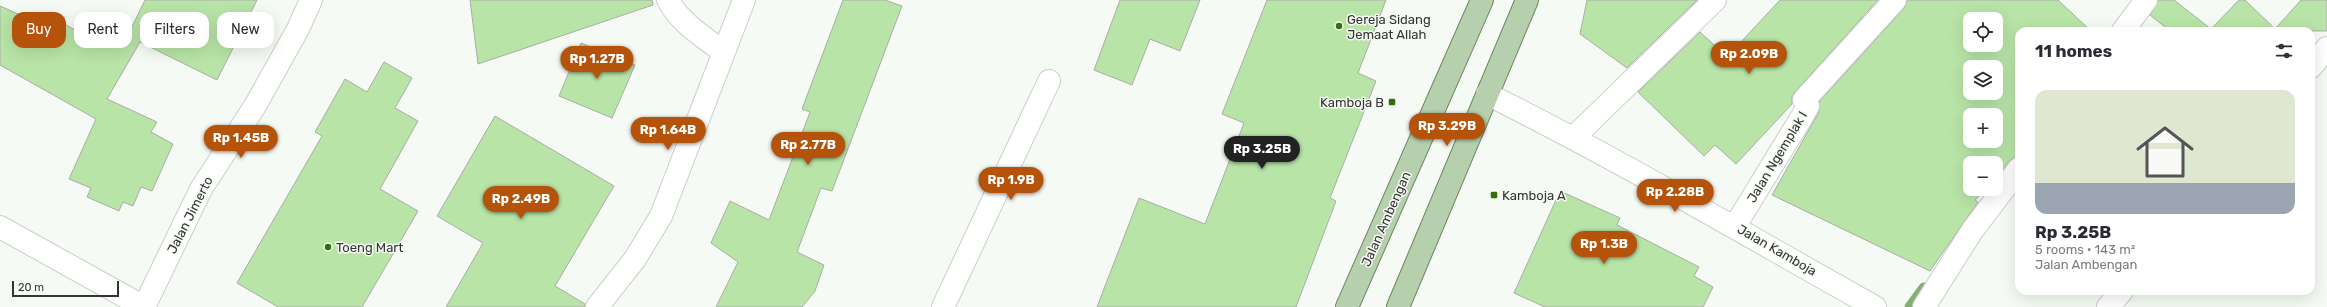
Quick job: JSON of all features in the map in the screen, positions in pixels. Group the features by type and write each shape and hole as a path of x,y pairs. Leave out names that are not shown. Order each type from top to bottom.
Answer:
{"main road":[{"name":"Jalan Ambengan","path":"1347,307 1482,0"},
{"path":"1398,307 1527,0"}],"street":[{"name":"Jalan Jimerto","path":"144,307 201,189 255,106 298,29 311,0"},
{"path":"668,0 671,7 690,27 723,52"},
{"path":"597,307 635,259 661,216 744,0"},
{"path":"1574,137 1715,0"},
{"name":"Jalan Ngemplak I","path":"1735,226 1808,106 1804,100 1895,0"},
{"path":"2125,27 2146,0"},
{"path":"2315,62 2327,48"},
{"path":"943,307 1049,81"},
{"name":"Jalan Kamboja","path":"1487,94 1574,137 1735,226 1875,307"},
{"path":"1924,307 1972,231 2015,174"},
{"path":"0,227 144,307"},
{"path":"2108,307 2118,295"}],"building":[{"path":"145,0 257,0 251,12 217,12 217,48 233,48 217,80 152,48 209,48 209,12 140,12 140,42 107,99 157,122 151,132 173,144 152,191 141,187 133,206 123,202 119,211 87,197 91,188 69,179 96,119 0,65 0,6 14,12 12,12 12,48 66,48 66,25 74,29 74,48 132,48 132,27"},
{"path":"470,0 652,0 653,5 478,64"},
{"path":"843,0 885,0 902,6 832,191 821,188 797,252 824,265 815,291 802,307 716,307 738,262 711,243 730,201 769,220 810,112 802,109"},
{"path":"1120,0 1200,0 1180,51 1150,39 1132,85 1094,70"},
{"path":"1267,0 1386,0 1358,73 1376,81 1330,198 1336,201 1296,307 1097,307 1139,198 1205,224 1244,123 1222,114"},
{"path":"1587,0 1697,0 1627,68 1580,34"},
{"path":"1780,0 1878,0 1795,92 1792,97 1792,104 1736,164 1715,145 1704,156 1638,92 1700,32 1727,57"},
{"path":"1907,0 2058,0 2087,27 2015,27 2015,157 2009,161 2003,169 2003,156 1963,156 1963,196 1979,196 1975,200 1978,202 1930,271 1772,195 1819,112 1819,102 1904,8"},
{"path":"2158,0 2174,0 2208,27 2165,27 2150,15"},
{"path":"2239,0 2245,0 2273,27 2213,27"},
{"path":"2301,0 2327,0 2327,31 2315,31 2315,27 2277,27"},
{"path":"581,43 635,65 612,118 559,96"},
{"name":"Toeng Mart","path":"384,62 412,78 395,108 418,121 380,189 418,211 362,307 278,307 237,283 322,136 315,132 345,79 367,92"},
{"path":"495,116 614,186 555,286 585,304 585,307 446,307 483,243 437,216"},
{"path":"1560,191 1620,218 1617,225 1699,267 1694,276 1713,287 1703,307 1545,307 1514,293"}],"waterway":[{"path":"1910,307 1924,288"}],"place":[{"name":"Gereja Sidang Jemaat Allah","path":"1339,26"},
{"name":"Kamboja B","path":"1392,102"},
{"name":"Kamboja A","path":"1494,195"},
{"name":"Toeng Mart","path":"328,247"}]}
